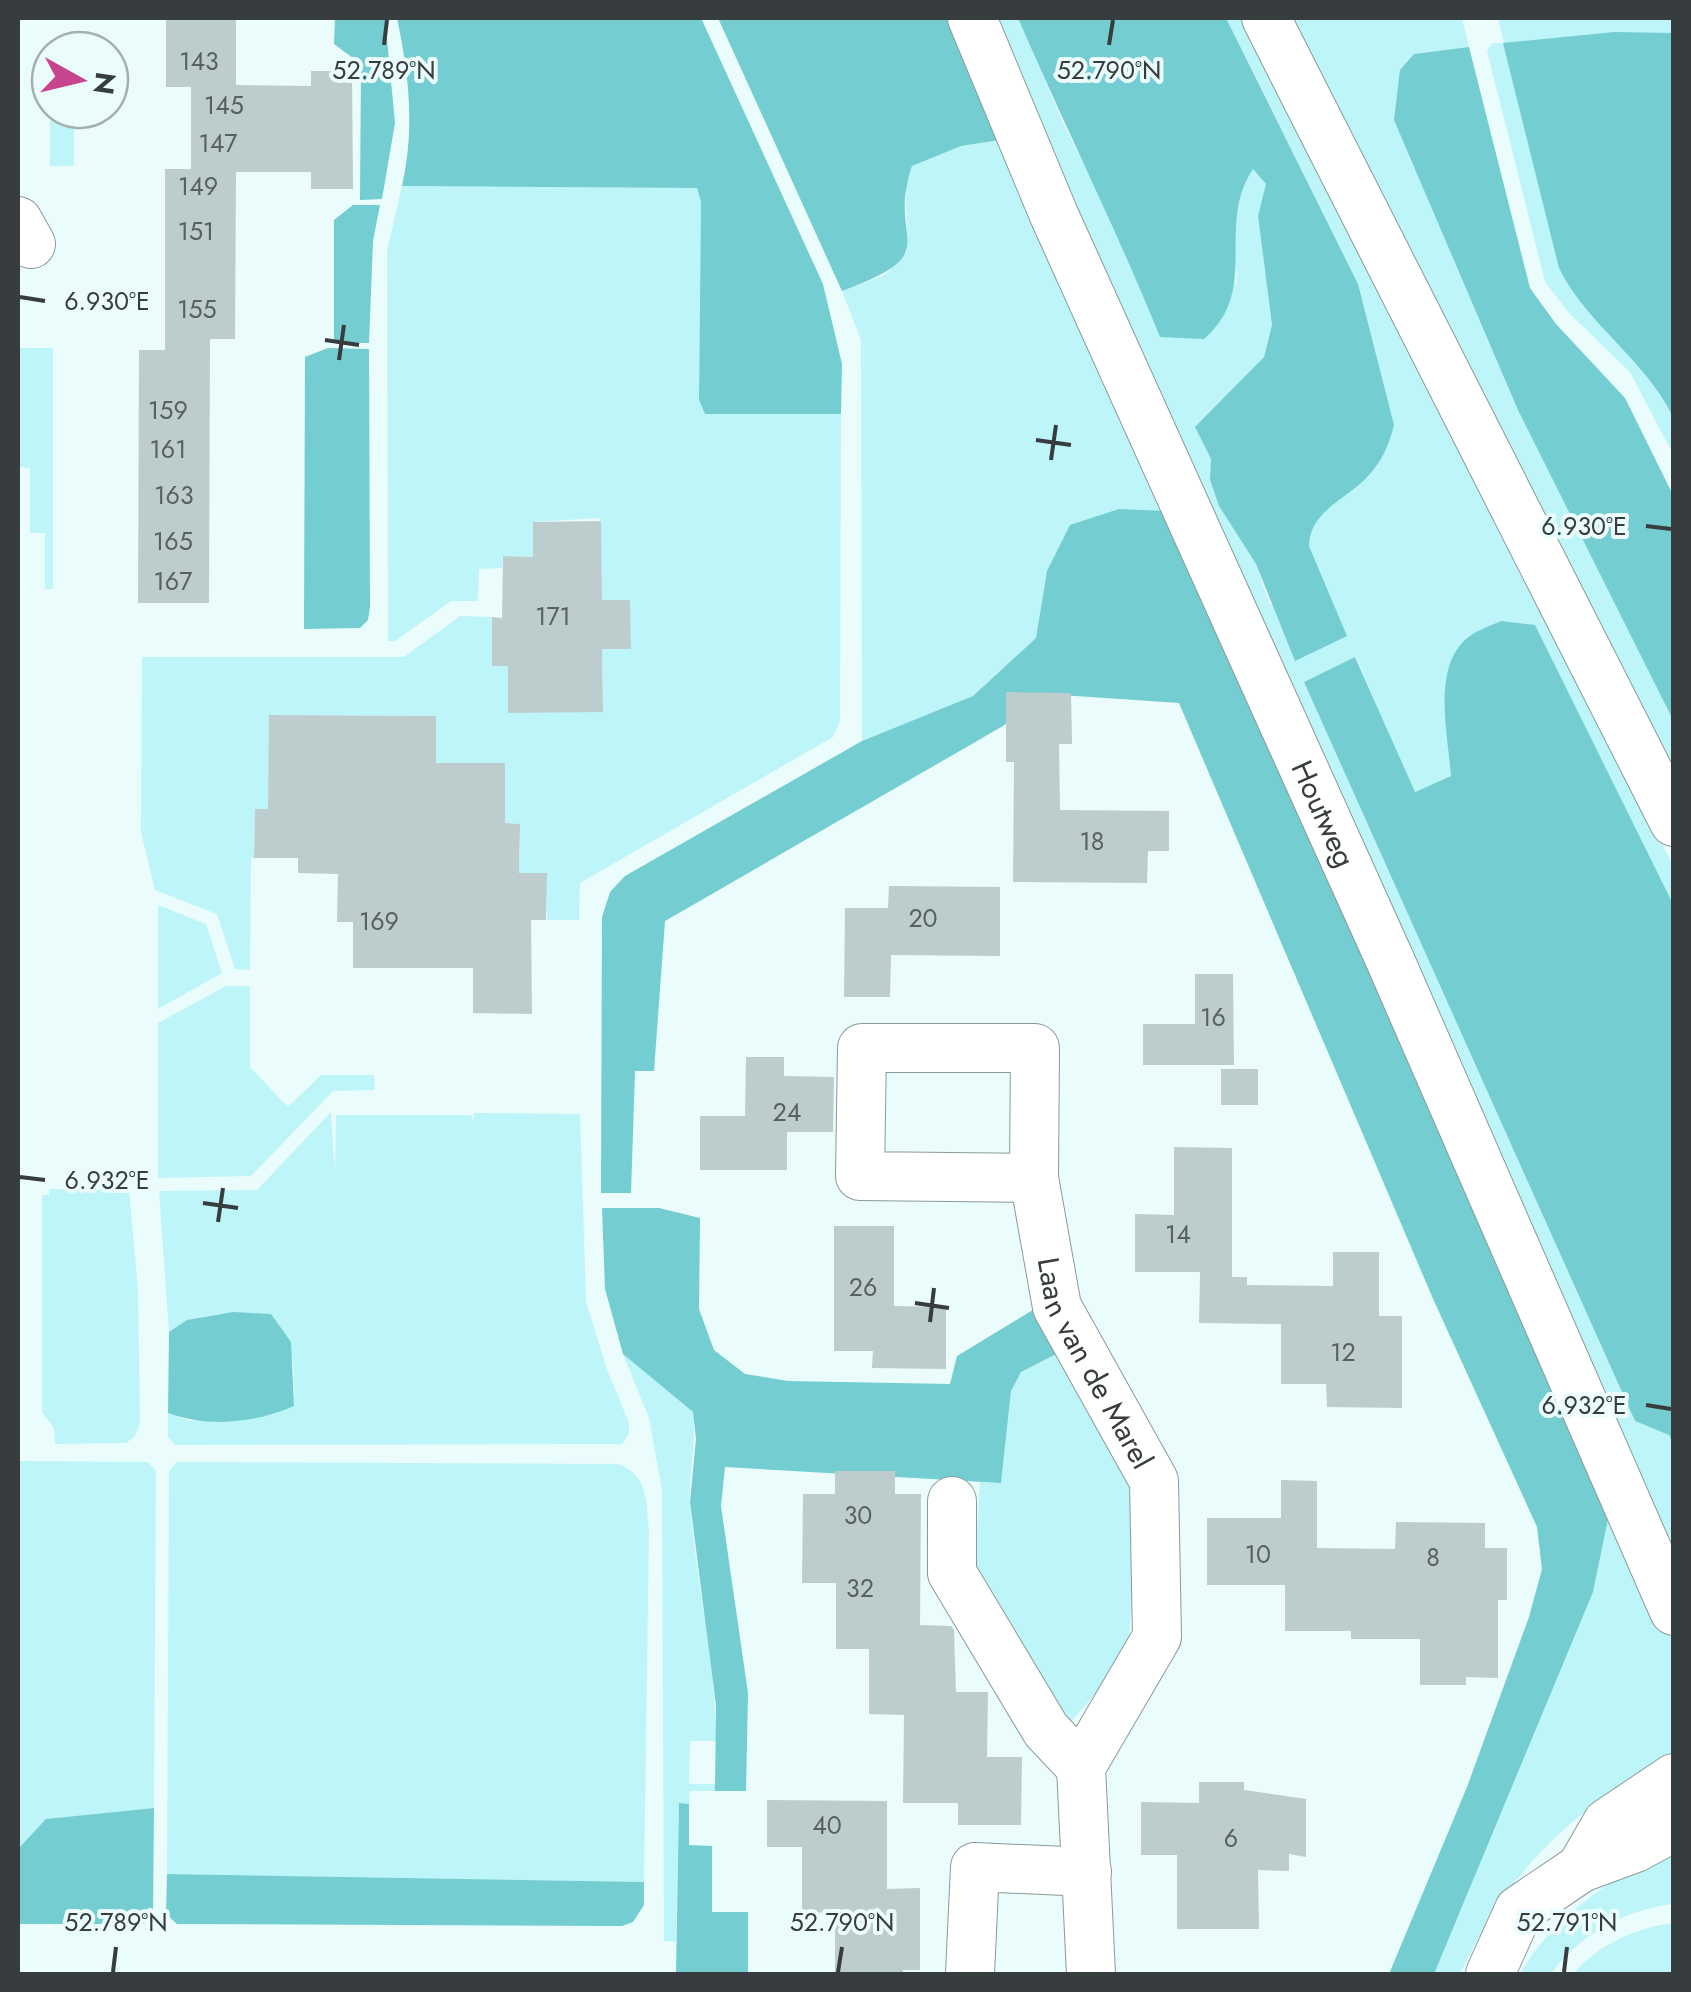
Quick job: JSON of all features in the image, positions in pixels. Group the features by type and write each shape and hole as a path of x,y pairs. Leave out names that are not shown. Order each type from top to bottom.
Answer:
{"street":[{"name":"Houtweg","path":"972,18 1054,215 1397,977 1674,1610"},
{"path":"1266,18 1674,822"},
{"name":"Laan van de Marel","path":"1034,1178 860,1176 862,1048 1035,1048 1034,1178 1056,1307 1154,1482 1158,1637 1081,1767"},
{"path":"952,1500 952,1574 1046,1730 1081,1767 1091,1974"},
{"path":"1581,1868 1607,1822 1674,1778"},
{"path":"1490,1974 1519,1910 1581,1868 1674,1828"},
{"path":"970,1974 975,1868 1087,1872"}],"shaded area":[{"path":"335,18 385,18 395,123 382,199 360,200 361,64 334,44"},
{"path":"397,18 701,18 823,284 842,364 841,414 705,414 699,400 701,202 697,188 402,186 409,102"},
{"path":"718,18 951,18 1000,140 961,146 912,166 906,192 904,254 895,266 842,291"},
{"path":"996,18 1018,18 1064,125 1113,222 1237,284 1235,239 1241,196 1253,168 1267,184 1258,216 1272,325 1264,357 1196,428 1211,459 1210,480 1219,506 1256,564 1269,603 1346,636 1309,546 1322,515 1368,476 1358,284 1226,18 1243,18 1673,866 1673,904 1534,625 1445,697 1451,776 1414,792 1356,657 1304,682 1635,1421 1669,1435 1673,1443 1673,1579 1578,1352 1544,1251 1088,234"},
{"path":"1018,18 1226,18 1358,284 1394,425 1374,469 1323,514 1311,534 1309,546 1347,636 1295,661 1256,564 1219,506 1210,480 1211,459 1195,427 1264,357 1272,325 1258,216 1266,184 1253,169 1242,191 1237,213 1235,279 1221,320 1204,339 1160,337"},
{"path":"1291,18 1462,18 1469,47 1414,54 1519,410 1673,720 1673,775"},
{"path":"1498,18 1673,18 1673,454 1630,372 1569,313 1545,282 1487,51 1492,43 1504,43"},
{"path":"1614,32 1673,33 1673,417 1648,378 1585,307 1559,268 1503,43"},
{"path":"1469,47 1530,288 1556,324 1625,398 1673,495 1673,720 1518,410 1394,120 1400,70 1414,54"},
{"path":"50,130 74,130 74,166 50,166"},
{"path":"1000,140 1165,511 1047,571 1036,638 973,696 862,741 861,340 842,291 885,275 907,252 906,184 912,166 961,146"},
{"path":"402,186 697,188 701,202 699,400 705,414 841,414 840,721 833,737 580,883 579,920 547,920 546,873 514,873 520,858 520,824 505,823 505,763 441,809 417,755 436,755 436,716 270,715 268,809 255,809 251,858 250,970 235,969 217,914 155,890 141,832 142,657 404,657 460,616 492,617 492,665 508,666 508,713 603,711 602,649 631,648 630,600 602,600 600,518 533,522 533,557 503,556 502,568 479,569 478,601 451,601 395,641 388,641 387,251"},
{"path":"353,205 380,205 373,241 369,343 334,343 334,220"},
{"path":"18,348 53,348 53,589 45,589 45,533 30,533 30,468 18,467"},
{"path":"328,348 369,349 370,607 368,620 360,628 304,629 305,357"},
{"path":"1119,509 1165,511 1611,1505 1593,1592 1434,1974 1389,1974 1467,1787 1529,1617 1542,1569 1537,1527 1434,1301 1179,703 1046,694 1003,726 665,921 654,1071 635,1071 631,1193 601,1193 602,917 610,892 625,876 862,741 973,696 1036,638 1047,571 1070,525"},
{"path":"1501,621 1535,625 1673,904 1673,1443 1669,1435 1635,1421 1304,682 1355,657 1415,792 1451,776 1445,703 1449,667 1455,652 1470,636"},
{"path":"158,905 206,924 222,973 158,1009"},
{"path":"226,986 250,986 250,1067 288,1107 321,1075 374,1075 375,1090 333,1091 251,1176 158,1178 158,1023"},
{"path":"331,1112 335,1172 336,1115 471,1115 473,1121 474,1113 580,1114 586,1301 606,1367 629,1423 629,1434 622,1444 175,1445 168,1437 168,1413 190,1421 294,1406 293,1368 285,1337 271,1314 205,1317 169,1332 159,1191 257,1190"},
{"path":"49,1189 129,1190 138,1289 140,1423 134,1437 126,1443 55,1444 54,1428 42,1412 42,1195 49,1195"},
{"path":"602,1208 659,1208 700,1218 699,1309 714,1350 745,1374 788,1381 950,1384 957,1356 1036,1308 1060,1352 1021,1372 1011,1391 1001,1483 725,1467 721,1506 748,1693 746,1791 715,1791 716,1705 690,1502 696,1439 693,1412 623,1354 605,1289"},
{"path":"233,1312 271,1314 291,1342 294,1406 232,1422 200,1421 168,1413 169,1332 187,1320"},
{"path":"1060,1352 1128,1475 1136,1523 1129,1641 1108,1679 1069,1724 975,1568 980,1482 1001,1483 1011,1391 1021,1372"},
{"path":"623,1354 693,1412 690,1504 713,1681 716,1741 690,1741 689,1784 715,1784 715,1791 690,1791 689,1804 679,1804 676,1942 664,1941 662,1490 649,1418"},
{"path":"18,1461 148,1462 156,1471 154,1808 46,1819 18,1849"},
{"path":"177,1462 618,1464 636,1475 644,1491 649,1531 644,1882 167,1874 169,1471"},
{"path":"1611,1505 1673,1639 1673,1752 1653,1770 1585,1812 1546,1847 1498,1906 1460,1974 1434,1974 1593,1592"},
{"path":"679,1803 689,1804 689,1845 712,1846 712,1912 748,1912 748,1974 676,1974"},
{"path":"154,1808 153,1913 144,1924 18,1924 18,1849 46,1819"},
{"path":"1673,1846 1673,1904 1638,1912 1605,1926 1575,1947 1551,1974 1520,1974 1533,1953 1567,1916 1630,1870"},
{"path":"167,1874 644,1882 644,1905 633,1922 622,1926 177,1924 166,1914"},
{"path":"1673,1923 1673,1974 1573,1974 1618,1939"}],"building":[{"path":"166,18 236,18 236,85 311,86 311,71 352,71 353,189 311,189 311,172 236,172 235,339 210,339 209,603 138,603 139,350 165,350 165,169 191,169 191,87 166,87"},
{"path":"601,521 602,600 630,600 631,649 602,649 603,712 508,713 508,666 492,666 492,617 502,618 503,556 533,557 533,522"},
{"path":"1006,692 1071,693 1072,744 1059,744 1060,810 1169,811 1169,851 1148,851 1147,883 1013,882 1014,762 1006,762"},
{"path":"269,715 436,716 436,763 505,763 505,823 520,824 519,873 547,873 546,920 531,920 532,1014 473,1013 473,968 353,968 353,922 337,922 338,874 298,873 298,858 254,858 255,809 268,809"},
{"path":"889,886 1000,887 1000,956 891,955 890,997 844,997 845,908 888,908"},
{"path":"1195,974 1233,974 1234,1065 1143,1065 1143,1024 1195,1024"},
{"path":"746,1057 784,1057 784,1076 834,1077 833,1132 787,1132 787,1170 700,1170 700,1116 745,1116"},
{"path":"1221,1069 1258,1069 1258,1105 1221,1105"},
{"path":"1174,1147 1232,1148 1232,1277 1247,1277 1247,1285 1333,1286 1333,1252 1379,1252 1379,1316 1402,1316 1402,1408 1327,1407 1326,1384 1281,1384 1281,1324 1199,1323 1200,1272 1135,1272 1135,1214 1174,1215"},
{"path":"834,1226 894,1226 894,1306 946,1307 946,1369 872,1368 873,1351 834,1351"},
{"path":"835,1471 895,1471 895,1494 921,1494 920,1625 951,1626 954,1630 956,1692 988,1692 987,1757 1022,1757 1021,1825 958,1825 958,1803 903,1803 904,1715 869,1714 869,1649 836,1649 836,1583 802,1583 803,1494 835,1494"},
{"path":"1281,1480 1317,1481 1317,1548 1395,1549 1396,1522 1485,1523 1485,1548 1507,1548 1507,1600 1498,1600 1498,1678 1466,1677 1466,1685 1420,1685 1420,1639 1351,1639 1351,1631 1285,1631 1285,1585 1207,1585 1207,1518 1281,1518"},
{"path":"1199,1782 1244,1782 1244,1790 1306,1799 1306,1857 1289,1854 1289,1871 1258,1870 1259,1929 1177,1929 1177,1855 1141,1855 1141,1802 1199,1803"},
{"path":"767,1800 887,1801 887,1889 920,1888 920,1970 903,1970 903,1974 835,1974 835,1912 802,1913 802,1847 767,1847"}]}
